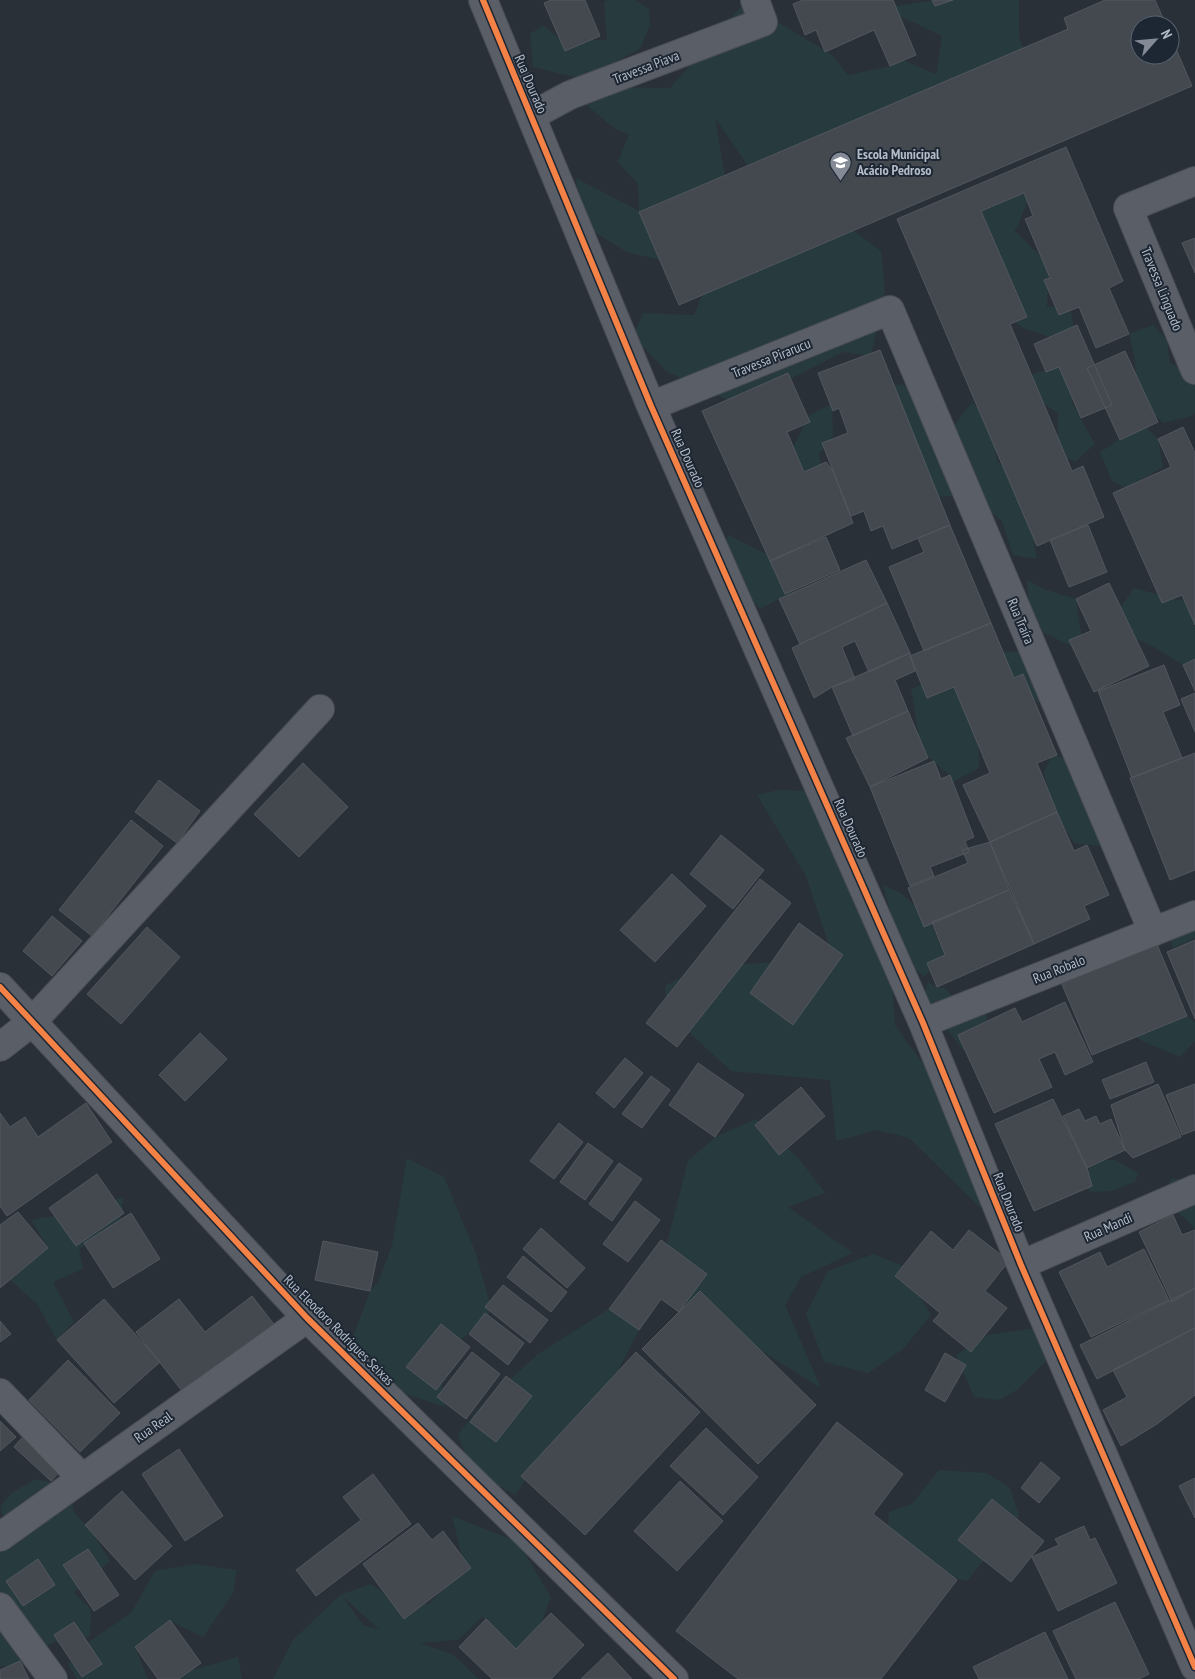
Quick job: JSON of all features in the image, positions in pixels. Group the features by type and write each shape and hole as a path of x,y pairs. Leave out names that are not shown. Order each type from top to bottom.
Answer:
{"street":[{"name":"Rua Dourado","path":"483,0 651,406 923,1023 1021,1265 1195,1667"},
{"name":"Travessa Piava","path":"531,116 570,95 759,11"},
{"name":"Travessa Linguado","path":"1195,181 1128,208 1195,370"},
{"name":"Travessa Pirarucu","path":"651,406 890,310"},
{"name":"Rua Traíra","path":"890,310 1153,932"},
{"path":"0,1047 32,1022 320,709"},
{"name":"Rua Robalo","path":"923,1023 1195,915"},
{"name":"Rua Eleodoro Rodrigues Seixas","path":"0,987 307,1318 674,1679"},
{"name":"Rua Mandi","path":"1021,1265 1195,1189"},
{"name":"Rua Real","path":"0,1537 307,1318"},
{"path":"0,1393 82,1478"},
{"path":"0,1607 53,1679"}],"green space":[{"path":"608,0 635,0 649,9 650,25 640,49 583,79 533,67 530,34 543,25 561,40 607,40 604,2"},
{"path":"937,0 1019,0 1019,37 1031,69 748,166 715,118 731,211 660,260 627,252 581,224 576,178 639,211 638,184 618,162 629,134 617,130 581,101 605,87 670,88 745,2 832,55 848,75 890,66 902,60 936,74 942,36 883,8"},
{"path":"1030,194 1018,226 1014,230 1049,264 1047,307 1070,307 1075,333 1050,337 1025,329 992,307 970,230 985,198"},
{"path":"849,227 881,251 885,292 871,356 843,352 763,393 734,403 666,371 633,336 643,313 694,315 722,245"},
{"path":"1153,325 1167,340 1170,363 1193,373 1195,376 1195,413 1192,416 1163,423 1136,394 1135,359 1129,334"},
{"path":"1059,367 1072,384 1072,403 1095,444 1076,461 1058,456 1058,413 1041,402 1032,374"},
{"path":"922,384 947,435 972,402 992,424 997,462 1022,478 1037,559 1013,555 1002,521 974,501 971,495 939,497 908,446 883,385"},
{"path":"832,404 833,436 819,454 823,473 806,474 793,448 809,415"},
{"path":"1143,424 1158,439 1163,467 1126,488 1112,481 1100,452"},
{"path":"728,535 791,566 799,584 789,599 779,599 760,609 744,591 722,556"},
{"path":"1027,580 1044,589 1076,599 1084,652 1030,626"},
{"path":"1134,588 1195,604 1195,661 1183,665 1156,648 1124,633 1121,607"},
{"path":"1028,651 1058,697 1037,702 1019,683 994,677 1002,652"},
{"path":"950,674 978,733 979,768 951,783 949,775 921,751 911,689"},
{"path":"1053,754 1091,769 1115,815 1100,846 1074,843 1052,808 1044,772"},
{"path":"779,790 808,791 891,966 895,1025 944,1093 992,1192 985,1212 909,1138 877,1130 836,1141 830,1080 731,1071 668,1013 665,986 701,966 783,962 832,954 806,876 757,795"},
{"path":"883,885 901,893 929,919 945,955 924,977 902,956"},
{"path":"1195,922 1195,938 1173,948 1170,939"},
{"path":"928,982 937,987 945,988 960,1005 986,1012 988,1028 964,1051 947,1029 938,1035 920,1009"},
{"path":"1187,1016 1195,1022 1195,1041 1180,1057 1142,1041 1131,1033 1165,1019"},
{"path":"756,1119 800,1160 825,1193 788,1207 853,1253 801,1277 785,1305 821,1388 686,1304 660,1270 688,1161 715,1137"},
{"path":"407,1158 444,1177 475,1251 492,1310 439,1361 445,1407 387,1388 350,1345 370,1291 378,1283 392,1245"},
{"path":"1097,1160 1115,1160 1138,1173 1135,1182 1111,1191 1092,1192 1083,1186 1085,1174"},
{"path":"1172,1178 1195,1183 1195,1229 1185,1218 1167,1205 1162,1195"},
{"path":"123,1198 120,1223 79,1249 83,1269 53,1282 74,1322 57,1340 37,1304 10,1280 48,1248 31,1220 55,1216 87,1203"},
{"path":"873,1254 911,1269 917,1292 931,1315 902,1350 868,1373 824,1362 806,1314 828,1271"},
{"path":"609,1309 635,1324 639,1330 616,1375 551,1444 515,1495 470,1470 458,1434 480,1407 538,1354"},
{"path":"1036,1328 1050,1357 1017,1390 999,1400 974,1397 956,1355 987,1335"},
{"path":"939,1470 987,1473 1010,1488 1019,1516 967,1581 931,1573 887,1540 889,1512 912,1504"},
{"path":"35,1479 60,1484 72,1501 74,1512 94,1535 110,1561 74,1593 91,1609 90,1636 75,1642 55,1642 30,1653 2,1632 28,1666 0,1666 0,1534 4,1520 0,1506 12,1493"},
{"path":"452,1516 518,1542 551,1597 535,1640 516,1649 506,1663 483,1616 458,1640 420,1643 452,1654 479,1679 273,1679 293,1640 340,1595 371,1584 400,1604 429,1604 465,1568","holes":["343,1597 380,1630 363,1625"]},
{"path":"195,1564 237,1570 233,1593 203,1637 170,1621 135,1647 148,1679 77,1679 68,1664 90,1641 131,1613 155,1571"},
{"path":"238,1657 242,1679 182,1679 190,1671"}],"building":[{"path":"551,0 585,0 600,36 565,51 544,3"},
{"path":"803,0 893,0 916,55 890,66 874,30 825,52 816,30 805,35 793,4"},
{"path":"932,0 953,0 935,6"},
{"path":"1105,0 1155,0 1162,15 1130,15 1130,65 1180,65 1180,58 1192,86 679,305 639,212 1068,29 1064,18"},
{"path":"1066,147 1123,281 1109,288 1129,334 1096,348 1079,307 1059,315 1044,280 1050,278 1025,219 1033,216 1024,193 981,211 1027,317 1010,324 1072,471 1083,466 1104,517 1037,546 897,219"},
{"path":"1195,238 1195,273 1182,243"},
{"path":"1077,325 1112,405 1081,418 1059,367 1046,372 1034,344"},
{"path":"880,350 950,525 892,549 883,526 871,531 864,511 851,516 822,443 848,433 839,408 833,411 818,373"},
{"path":"1125,351 1158,422 1120,440 1087,368"},
{"path":"788,373 810,422 787,432 804,472 826,462 833,471 853,523 770,561 702,411"},
{"path":"1183,427 1195,453 1195,625 1182,595 1162,603 1113,493 1171,467 1158,439"},
{"path":"950,525 991,623 924,651 889,567 924,552 918,538"},
{"path":"1088,525 1107,572 1069,587 1050,540"},
{"path":"826,537 840,570 785,594 770,561"},
{"path":"866,560 887,603 800,644 779,599"},
{"path":"1109,583 1149,666 1094,692 1069,640 1091,631 1076,599"},
{"path":"887,603 910,653 869,672 855,641 842,647 855,679 832,687 814,698 792,648"},
{"path":"991,623 1014,678 1023,674 1057,755 1037,763 1057,812 990,842 963,785 990,773 954,687 927,698 910,656"},
{"path":"910,653 915,671 895,680 908,711 853,736 832,687"},
{"path":"1195,659 1195,691 1183,665"},
{"path":"1164,665 1180,705 1163,712 1182,758 1132,778 1098,691"},
{"path":"1195,693 1195,732 1181,699"},
{"path":"908,711 928,758 870,787 846,738"},
{"path":"1195,753 1195,870 1170,880 1130,778"},
{"path":"934,761 941,779 950,775 974,837 965,841 969,852 930,867 934,876 910,886 870,787"},
{"path":"303,763 348,807 299,857 254,814"},
{"path":"159,780 200,811 177,843 135,812"},
{"path":"1057,812 1074,851 1087,845 1109,895 1084,906 1090,919 1034,944 990,842"},
{"path":"131,820 163,846 92,936 59,910"},
{"path":"721,835 764,870 733,909 690,874"},
{"path":"990,842 1009,890 924,927 908,888 968,863 962,850"},
{"path":"672,874 706,906 655,962 620,930"},
{"path":"760,879 791,903 677,1047 646,1023"},
{"path":"1009,890 1034,944 937,987 927,963 945,955 932,922"},
{"path":"52,916 82,941 52,976 23,951"},
{"path":"799,923 843,955 793,1025 750,993"},
{"path":"147,927 180,957 121,1024 87,994"},
{"path":"1195,940 1195,1019 1167,952"},
{"path":"1156,942 1187,1016 1092,1055 1061,982"},
{"path":"1065,1002 1093,1062 1065,1075 1055,1052 1039,1059 1052,1087 994,1113 958,1035 1015,1008 1022,1022"},
{"path":"200,1033 227,1059 185,1101 159,1075"},
{"path":"625,1058 643,1073 614,1108 596,1093"},
{"path":"1146,1062 1154,1082 1110,1099 1102,1080"},
{"path":"698,1063 744,1095 715,1137 669,1105"},
{"path":"651,1076 670,1090 642,1128 622,1114"},
{"path":"1158,1084 1181,1137 1133,1158 1125,1150 1111,1105"},
{"path":"1195,1084 1195,1130 1182,1135 1166,1095"},
{"path":"801,1087 825,1116 779,1155 755,1125"},
{"path":"1053,1099 1087,1168 1092,1186 1034,1211 995,1124"},
{"path":"86,1103 112,1142 7,1216 0,1206 0,1113 10,1127 25,1117 38,1137"},
{"path":"1079,1109 1085,1121 1096,1116 1100,1124 1111,1119 1125,1150 1087,1168 1063,1116"},
{"path":"559,1123 583,1142 554,1179 530,1161"},
{"path":"588,1143 613,1161 585,1200 560,1182"},
{"path":"619,1163 642,1179 612,1221 589,1204"},
{"path":"97,1174 124,1213 76,1246 49,1208"},
{"path":"635,1201 660,1220 628,1262 603,1244"},
{"path":"18,1212 48,1248 0,1288 0,1225"},
{"path":"131,1213 160,1259 113,1288 84,1243"},
{"path":"1173,1215 1182,1235 1195,1230 1195,1288 1172,1302 1139,1232"},
{"path":"541,1228 585,1268 567,1288 523,1249"},
{"path":"969,1230 1009,1261 985,1291 1007,1308 971,1352 933,1321 940,1313 895,1276 931,1231 953,1250"},
{"path":"661,1240 707,1274 679,1312 661,1299 639,1330 609,1309"},
{"path":"323,1241 378,1252 370,1291 315,1280"},
{"path":"1144,1249 1169,1300 1091,1337 1059,1272 1100,1252 1107,1267"},
{"path":"523,1256 567,1292 551,1312 507,1277"},
{"path":"503,1285 548,1320 530,1343 485,1307"},
{"path":"1195,1288 1195,1328 1097,1379 1080,1345"},
{"path":"700,1291 816,1405 758,1464 642,1349"},
{"path":"252,1296 276,1327 186,1396 136,1332 179,1299 205,1332"},
{"path":"104,1299 160,1362 114,1403 57,1340"},
{"path":"485,1313 524,1343 508,1365 469,1334"},
{"path":"0,1321 11,1334 0,1342"},
{"path":"441,1324 470,1347 436,1390 406,1367"},
{"path":"1195,1328 1195,1395 1157,1424 1121,1446 1103,1410 1127,1397 1113,1370"},
{"path":"472,1352 500,1374 466,1419 437,1397"},
{"path":"636,1352 700,1412 585,1535 521,1476"},
{"path":"945,1353 966,1365 945,1402 925,1390"},
{"path":"68,1360 120,1413 80,1452 29,1400"},
{"path":"506,1376 532,1396 496,1442 470,1422"},
{"path":"0,1421 16,1437 0,1451"},
{"path":"837,1422 903,1474 873,1514 957,1580 881,1679 738,1679 676,1631"},
{"path":"706,1428 758,1477 723,1515 670,1466"},
{"path":"27,1432 65,1466 51,1481 14,1447"},
{"path":"179,1449 223,1516 185,1541 142,1474"},
{"path":"1041,1462 1060,1478 1039,1503 1021,1488"},
{"path":"373,1474 411,1524 316,1596 296,1570 361,1520 343,1497"},
{"path":"1195,1478 1195,1518 1179,1486"},
{"path":"680,1481 723,1521 677,1571 634,1531"},
{"path":"122,1491 172,1546 135,1580 85,1525"},
{"path":"992,1499 1044,1541 1011,1582 958,1540"},
{"path":"418,1523 432,1540 443,1531 471,1568 404,1619 363,1564"},
{"path":"1084,1526 1090,1540 1095,1538 1117,1583 1058,1611 1032,1557 1059,1545 1055,1539"},
{"path":"88,1549 119,1595 94,1611 63,1565"},
{"path":"38,1559 55,1585 23,1606 6,1581"},
{"path":"1115,1602 1149,1674 1139,1679 1076,1679 1053,1631"},
{"path":"551,1613 584,1645 551,1679 492,1679 459,1647 486,1619 516,1649"},
{"path":"170,1620 201,1663 179,1679 158,1679 135,1647"},
{"path":"74,1622 102,1664 82,1677 54,1635"},
{"path":"1045,1632 1068,1679 979,1679 973,1667"},
{"path":"608,1653 632,1679 581,1679"},
{"path":"20,1661 29,1679 0,1679 0,1670"}],"cycle path":[{"path":"483,0 651,406 923,1023 1021,1265 1195,1667"},
{"path":"0,987 307,1318 674,1679"}],"place":[{"name":"Escola Municipal Acácio Pedroso","path":"841,181"}]}
